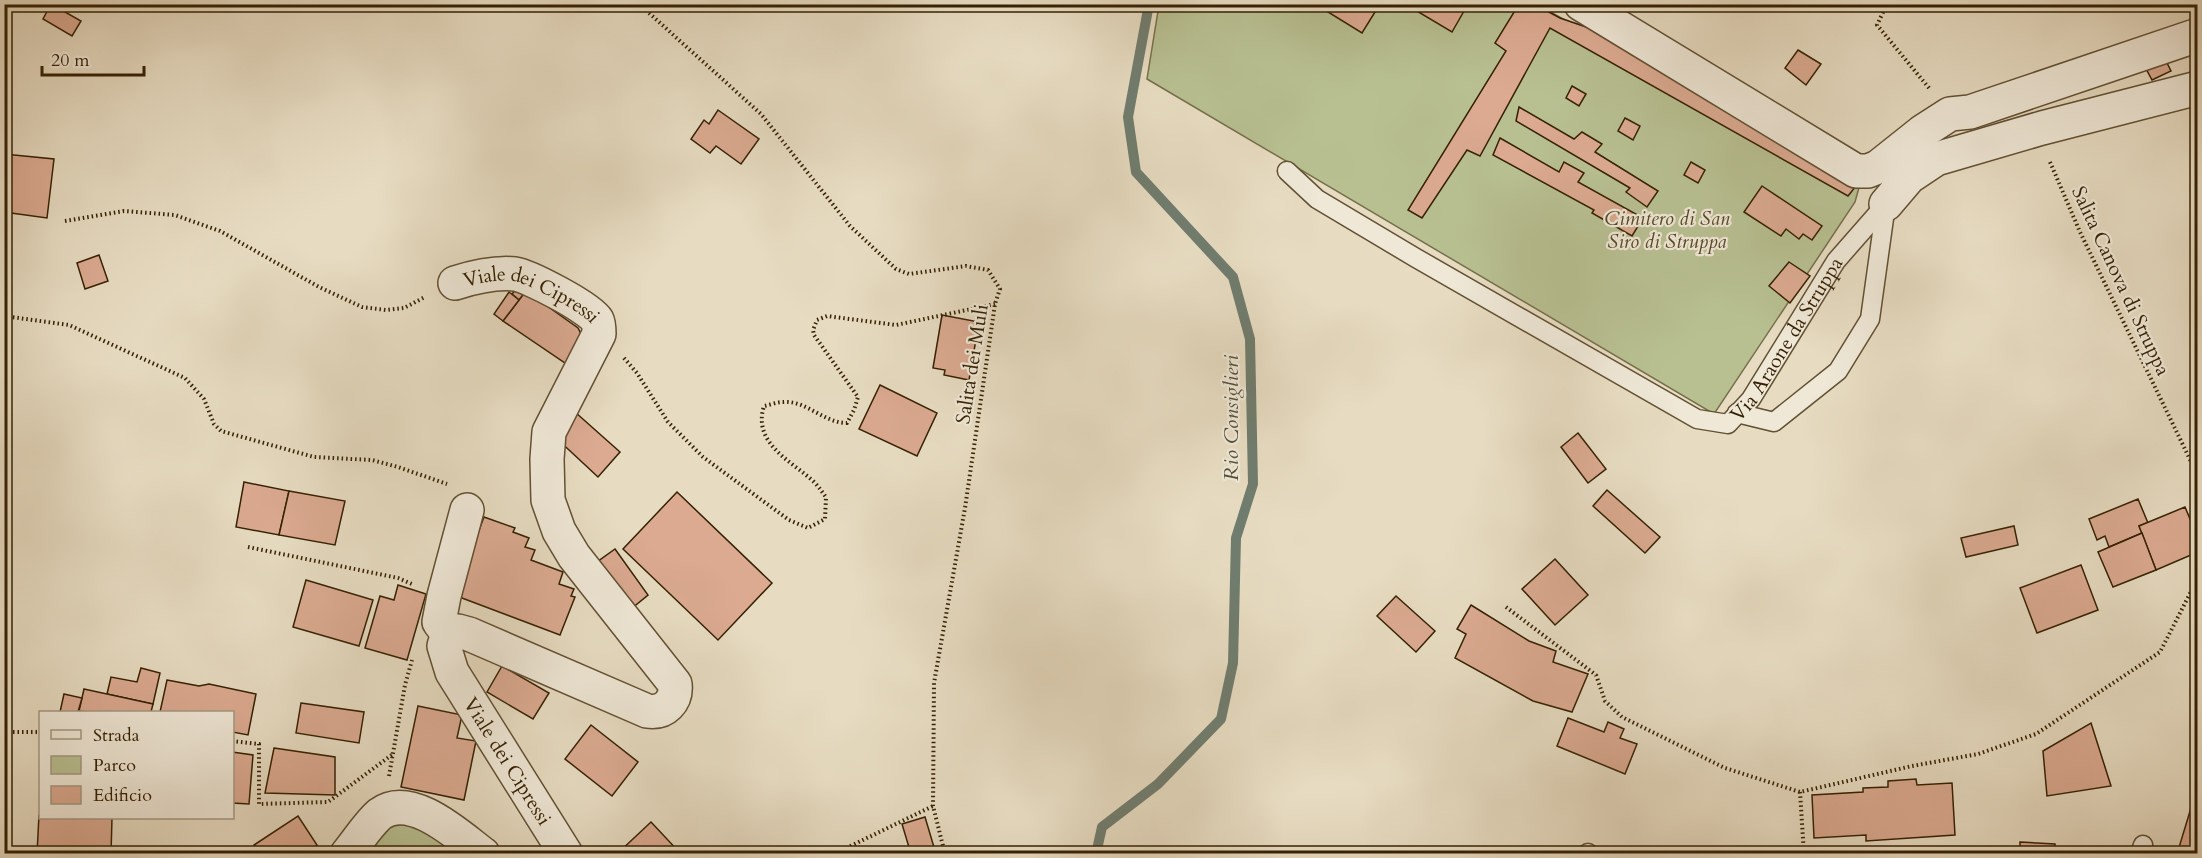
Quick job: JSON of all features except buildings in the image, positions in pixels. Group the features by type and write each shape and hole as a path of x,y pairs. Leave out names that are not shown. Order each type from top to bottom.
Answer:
{"street":[{"path":"1581,4 1856,171 1868,171 1878,167 1922,132 1950,114 1970,111 2198,36"},
{"name":"Via Araone da Struppa","path":"1886,204 1909,177 1936,159 2042,128 2198,88"},
{"name":"Viale dei Cipressi","path":"448,634 458,632 469,634 648,711 661,711 672,703 675,697 675,684 672,678 574,556 559,531 548,500 549,432 599,334 598,321 586,310 534,280 517,274 477,276 455,283"},
{"name":"Viale dei Cipressi","path":"448,634 439,622 467,510"},
{"name":"Viale dei Cipressi","path":"448,634 444,646 452,672 566,854"},
{"path":"347,854 380,814 393,808 409,807 426,814 483,854"}],"lane":[{"name":"Via Araone da Struppa","path":"1287,171 1317,199 1416,258 1697,419 1728,424 1751,399 1836,261 1886,204"},
{"path":"1737,413 1774,422 1838,371 1870,319 1886,204"}],"path":[{"name":"Salita dei Muli","path":"639,4 761,114 850,226 896,269 909,274 966,266 988,270 1000,289 995,304 965,508 934,683 933,806 945,854"},
{"path":"1887,4 1877,25 1950,114"},
{"name":"Salita Canova di Struppa","path":"2042,128 2051,168 2198,476"},
{"name":"Viale dei Cipressi","path":"64,221 124,211 175,215 220,231 320,287 362,307 386,310 404,308 455,283"},
{"path":"599,334 637,373 668,422 703,457 789,520 808,528 825,519 826,497 815,483 772,448 761,418 764,406 784,401 802,406 837,423 847,423 858,397 814,335 815,324 818,320 827,316 896,325 995,304"},
{"path":"4,316 69,325 185,378 204,399 214,424 221,431 314,457 372,460 398,466 465,489 467,510"},
{"path":"248,547 398,578 444,596"},
{"path":"1506,607 1596,675 1605,701 1622,717 1725,768 1800,792 1912,766 1978,754 2036,734 2160,652 2198,578"},
{"path":"388,783 405,685 415,654"},
{"path":"4,732 39,732"},
{"path":"234,741 259,744 259,804 328,802 393,754"},
{"path":"1800,792 1804,854"},
{"path":"834,854 933,806"}],"green space":[{"name":"Cimitero di San Siro di Struppa","path":"1159,5 1538,5 1860,184 1855,202 1714,414 1147,79"},
{"path":"416,822 465,854 366,854 391,824"}],"waterway":[{"name":"Rio Consiglieri","path":"1096,854 1102,827 1158,784 1221,719 1233,663 1236,538 1253,484 1250,339 1233,277 1136,172 1128,117 1149,4"}]}
